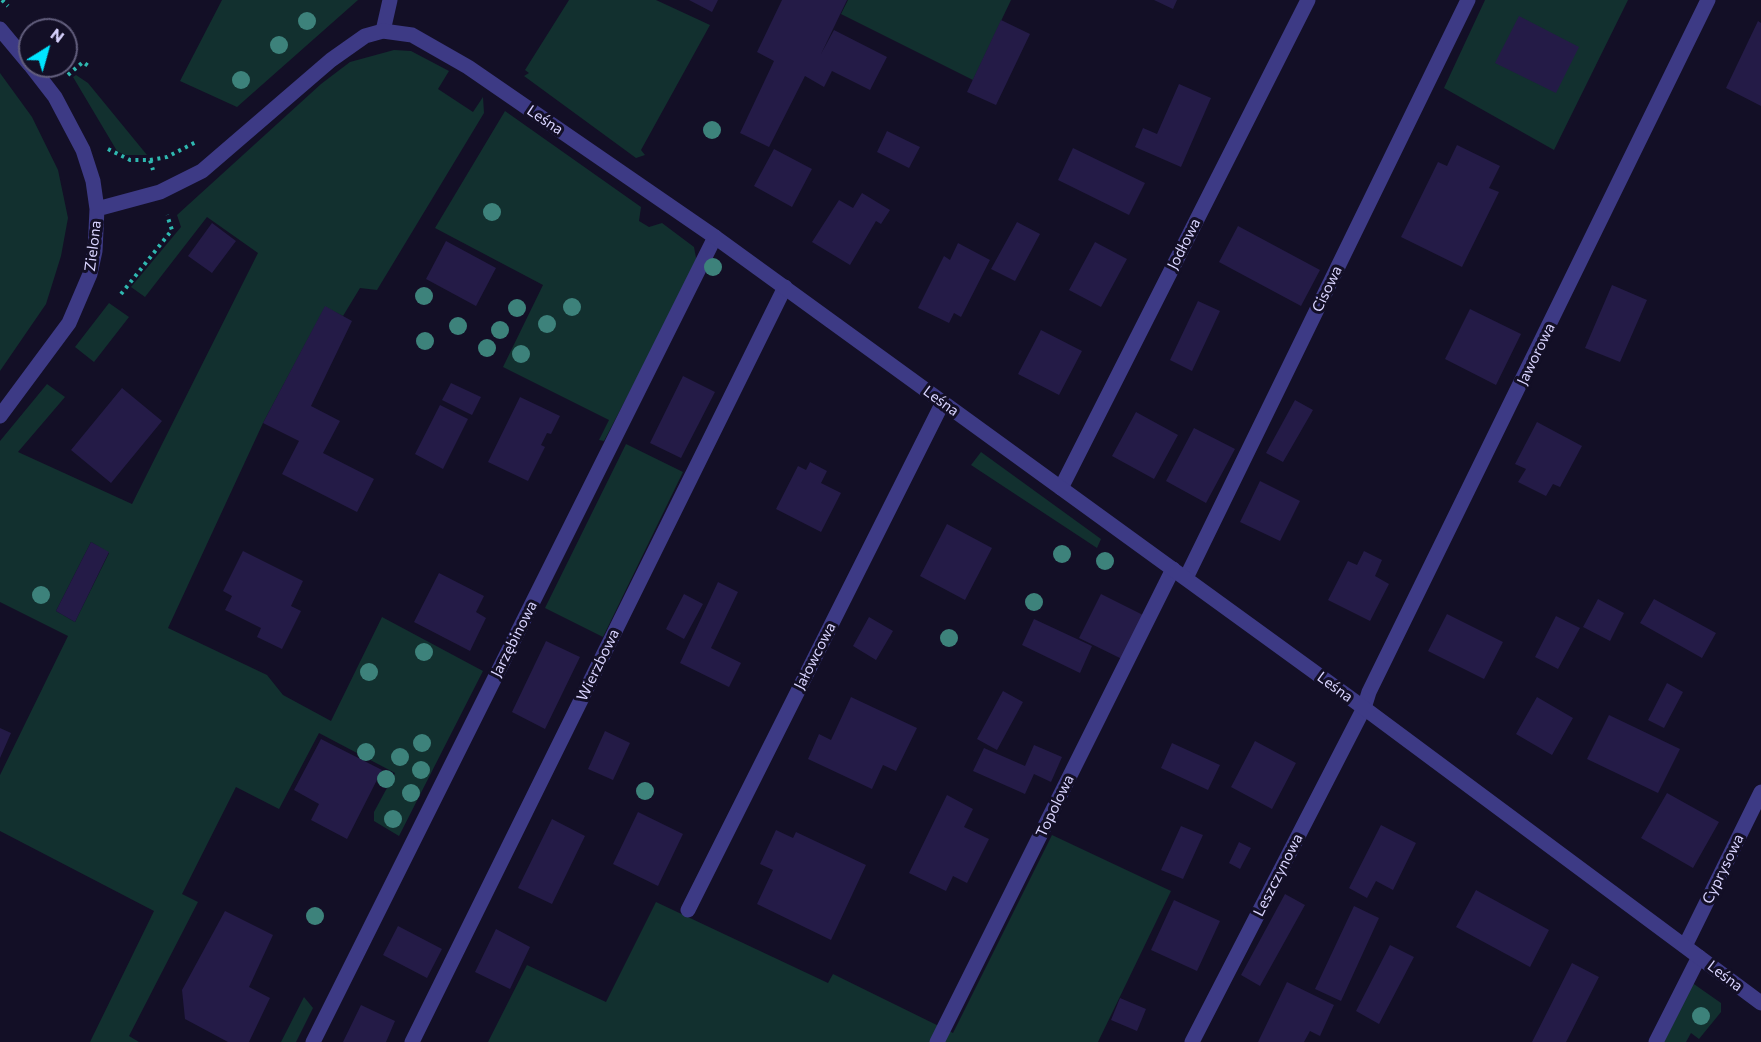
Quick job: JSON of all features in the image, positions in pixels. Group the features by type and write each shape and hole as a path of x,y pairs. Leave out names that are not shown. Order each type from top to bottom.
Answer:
{"street":[{"path":"97,209 160,192 202,171 349,46 365,36 383,31 390,0"},
{"name":"Jodłowa","path":"1060,488 1308,0"},
{"name":"Cisowa","path":"1186,578 1468,0"},
{"name":"Jaworowa","path":"1364,708 1369,693 1708,0"},
{"name":"Zielona","path":"0,29 18,51"},
{"name":"Leśna","path":"383,31 412,35 437,47 715,237 1364,708 1761,1003"},
{"name":"Zielona","path":"0,416 54,345 81,298 95,251 97,209 93,181 72,124 39,78"},
{"name":"Jarzębinowa","path":"313,1042 715,237"},
{"name":"Wierzbowa","path":"412,1042 785,287"},
{"name":"Jałowcowa","path":"688,910 943,402"},
{"name":"Topolowa","path":"937,1042 1173,569"},
{"name":"Leszczynowa","path":"1192,1042 1364,708"},
{"name":"Cyprysowa","path":"1685,946 1761,792"},
{"path":"1656,1042 1699,957"}],"path":[{"path":"78,66 83,62 90,67"}],"green space":[{"path":"222,0 358,0 237,107 180,81"},
{"path":"569,0 656,0 710,25 641,150 645,155 636,158 524,76 529,73 525,70"},
{"path":"848,0 1011,0 973,80 841,14"},
{"path":"1485,0 1628,0 1554,150 1444,88"},
{"path":"394,50 411,51 449,71 438,89 473,112 483,97 484,113 377,290 360,288 343,316 325,307 263,423 168,628 267,675 283,695 331,721 382,617 483,671 399,836 374,821 374,812 395,773 319,733 279,809 236,787 182,894 198,902 129,1036 139,1042 90,1042 154,911 0,831 0,775 68,636 0,602 0,441 47,384 65,397 18,452 132,504 258,253 207,217 145,297 131,287 181,227 177,215 321,84 350,62","holes":["91,542 109,553 75,622 56,611"]},
{"path":"0,73 32,117 58,170 68,218 61,256 46,304 0,371"},
{"path":"78,76 88,83 147,155 125,155 117,151 74,78"},
{"path":"505,111 641,207 639,221 649,227 662,223 694,247 697,263 604,441 599,440 609,420 503,367 543,285 435,228"},
{"path":"109,303 129,317 94,362 75,347"},
{"path":"626,444 683,472 603,637 545,608"},
{"path":"981,452 1101,539 1097,548 971,465"},
{"path":"1052,835 1171,891 1098,1042 488,1042 527,965 606,1002 656,902 828,983 833,974 953,1033"},
{"path":"1691,982 1721,1003 1721,1012 1699,1039 1691,1033 1686,1042 1662,1042"},
{"path":"304,997 313,1008 296,1042 281,1042"}],"building":[{"path":"689,0 718,0 712,12"},
{"path":"782,0 847,0 821,54 834,30 887,57 870,90 832,71 824,87 805,76 769,147 740,133 774,61 757,52"},
{"path":"1154,0 1177,0 1173,9"},
{"path":"1519,16 1579,47 1556,93 1495,63"},
{"path":"1001,20 1030,34 996,105 967,92"},
{"path":"1758,21 1761,23 1761,106 1726,88"},
{"path":"1179,84 1211,98 1181,167 1135,147 1143,128 1157,134"},
{"path":"887,131 920,147 909,168 877,152"},
{"path":"1457,145 1500,166 1489,188 1499,192 1462,267 1401,237 1438,162 1447,166"},
{"path":"1073,148 1145,183 1129,215 1058,180"},
{"path":"774,149 812,169 792,207 754,186"},
{"path":"862,193 890,210 881,224 876,221 850,265 812,242 839,200 853,208"},
{"path":"1017,222 1040,234 1015,281 991,269"},
{"path":"212,223 236,241 212,273 188,256"},
{"path":"1238,226 1320,270 1301,306 1219,262"},
{"path":"446,241 496,268 476,306 426,279"},
{"path":"1095,242 1127,259 1101,307 1069,290"},
{"path":"958,243 990,260 961,317 954,313 949,323 918,308 944,256 950,260"},
{"path":"1612,285 1647,300 1620,362 1585,348"},
{"path":"1198,301 1220,311 1192,371 1170,360"},
{"path":"325,306 352,321 311,406 340,421 323,453 374,479 357,512 282,474 299,441 263,423"},
{"path":"1470,309 1521,334 1496,385 1445,359"},
{"path":"1041,330 1082,351 1059,395 1018,374"},
{"path":"683,376 715,392 681,458 650,443"},
{"path":"451,383 481,397 472,415 442,400"},
{"path":"122,388 162,421 111,483 71,450"},
{"path":"520,397 560,416 551,434 547,433 541,445 545,447 528,481 488,462"},
{"path":"1295,400 1313,410 1283,462 1266,453"},
{"path":"440,405 468,419 443,469 415,454"},
{"path":"1136,412 1178,435 1154,479 1112,456"},
{"path":"1537,422 1582,446 1560,487 1553,484 1546,496 1518,482 1526,469 1515,464"},
{"path":"1194,428 1235,449 1206,503 1166,481"},
{"path":"810,462 827,471 821,483 841,493 821,532 776,509 798,466 806,470"},
{"path":"1260,481 1300,501 1280,541 1240,522"},
{"path":"947,524 992,548 965,600 920,576"},
{"path":"91,542 109,552 75,622 56,611"},
{"path":"243,551 303,581 291,606 301,611 282,649 257,637 261,628 225,610 232,596 223,591"},
{"path":"1364,551 1382,560 1375,576 1389,584 1370,621 1328,600 1348,561 1357,565"},
{"path":"439,573 484,596 476,612 486,618 470,651 414,622"},
{"path":"718,582 738,592 711,648 741,663 729,687 680,663"},
{"path":"684,594 703,604 684,639 666,629"},
{"path":"1101,594 1143,615 1122,659 1079,638"},
{"path":"1598,599 1624,613 1610,641 1583,627"},
{"path":"1654,599 1716,633 1702,658 1640,623"},
{"path":"1447,614 1503,642 1484,679 1428,651"},
{"path":"1556,616 1580,628 1558,669 1535,657"},
{"path":"869,617 893,631 876,660 853,646"},
{"path":"1034,619 1092,646 1080,673 1022,645"},
{"path":"546,641 580,657 545,729 512,712"},
{"path":"1667,683 1683,692 1664,728 1648,720"},
{"path":"1003,691 1023,702 997,750 977,739"},
{"path":"851,697 917,728 896,771 883,765 872,789 808,759 819,734 831,740"},
{"path":"1537,697 1573,718 1552,755 1516,734"},
{"path":"1609,715 1680,749 1658,793 1587,759"},
{"path":"0,728 11,733 0,758"},
{"path":"605,731 630,743 613,780 588,769"},
{"path":"321,739 382,770 347,839 311,820 319,804 294,790"},
{"path":"1255,741 1296,763 1272,809 1231,787"},
{"path":"1172,743 1220,765 1208,790 1161,768"},
{"path":"1034,745 1062,757 1051,782 1034,774 1025,794 973,771 984,748 1025,766"},
{"path":"1667,793 1719,822 1693,868 1641,838"},
{"path":"947,795 973,809 964,827 989,839 967,883 953,876 946,891 909,873"},
{"path":"638,812 683,834 658,886 613,864"},
{"path":"552,819 585,836 552,904 518,888"},
{"path":"1381,825 1416,843 1393,890 1376,881 1367,898 1349,888"},
{"path":"1181,826 1203,835 1183,879 1161,870"},
{"path":"776,830 793,838 796,832 866,865 831,940 757,904 773,870 760,864"},
{"path":"1239,842 1251,848 1240,869 1229,863"},
{"path":"1476,890 1549,930 1530,967 1456,927"},
{"path":"1285,894 1305,905 1260,986 1241,975"},
{"path":"1174,900 1220,921 1197,971 1151,950"},
{"path":"1354,906 1379,918 1341,1001 1315,989"},
{"path":"225,911 273,935 249,987 270,998 249,1042 228,1042 185,1019 182,990"},
{"path":"398,926 442,949 427,978 383,955"},
{"path":"496,929 530,947 510,989 475,972"},
{"path":"1390,945 1414,957 1379,1024 1356,1011"},
{"path":"1572,963 1599,977 1566,1042 1532,1042"},
{"path":"1287,982 1334,1005 1320,1036 1310,1031 1304,1042 1258,1042"},
{"path":"1120,998 1146,1009 1137,1031 1111,1020"},
{"path":"361,1005 395,1021 386,1042 343,1042"}]}
